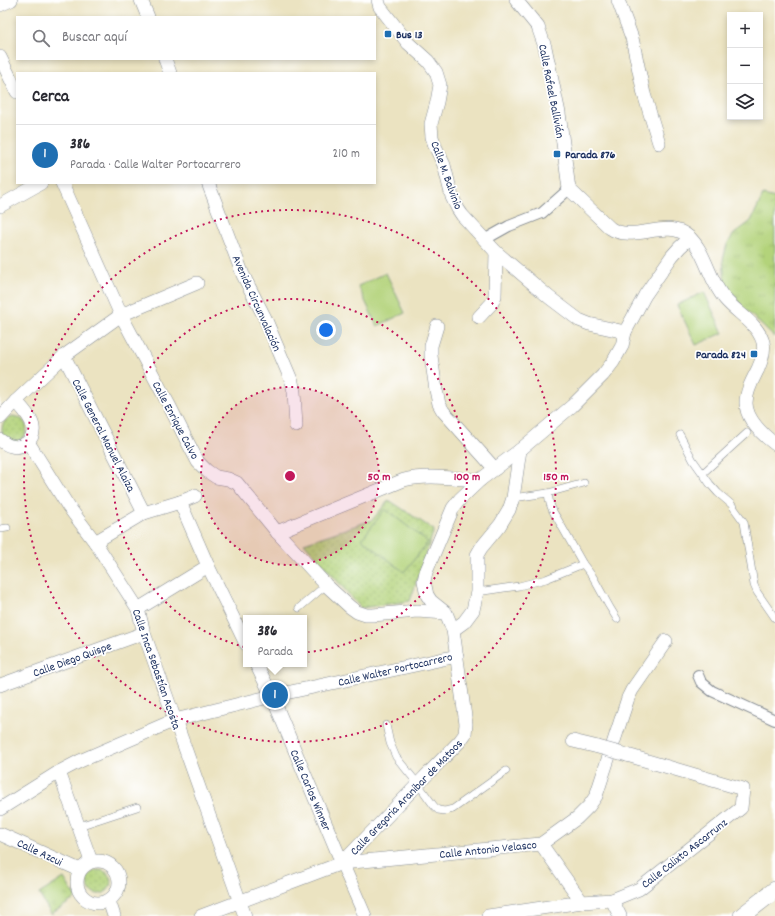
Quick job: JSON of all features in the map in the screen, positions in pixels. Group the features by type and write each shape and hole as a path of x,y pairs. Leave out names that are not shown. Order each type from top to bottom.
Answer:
{"street":[{"path":"141,0 148,16"},
{"name":"Calle M. Balvinio","path":"378,0 380,7 408,43 428,61 436,72 440,85 431,124 432,137 444,165 452,197 458,209 496,252 550,298 579,320 589,324 625,332"},
{"name":"Calle Rafael Ballivián","path":"516,0 538,27 545,47 559,114 570,189"},
{"path":"618,0 632,38 644,94 658,143"},
{"path":"0,57 16,90"},
{"path":"164,60 170,72"},
{"path":"0,206 39,184"},
{"name":"Calle Enrique Calvo","path":"62,184 121,315 198,462 207,472 216,477 228,479 237,483 277,532 326,585 357,612 366,615 417,611 446,613"},
{"name":"Avenida Circunvalación","path":"208,184 243,275 265,318 292,382 296,426"},
{"path":"484,240 509,226 542,213 570,189 614,231 621,233 675,230 683,232 697,246 716,286 725,300 751,323 759,333 764,350 750,386 746,403 754,425 775,444"},
{"name":"Calle Walter Portocarrero","path":"0,809 59,772 80,761 175,720 272,696 457,656 453,630 446,613 431,601 427,595 424,581 426,572 453,508 460,499 480,480 520,450 572,406 603,375 613,362 622,346 625,332 646,295 672,256 690,238"},
{"path":"479,317 492,303 495,296 496,252"},
{"path":"0,418 64,356 121,315 197,283"},
{"path":"437,326 431,346 431,356 439,404 443,411 495,469"},
{"name":"Calle General Manuel Alaiza","path":"64,356 144,513"},
{"path":"0,440 6,444 19,447 28,442 32,436 33,426 31,421 16,401"},
{"name":"Calle Inca Sebastían Acosta","path":"28,442 68,506 95,542 138,609 144,633 244,916"},
{"path":"453,630 464,622 473,610 477,592 477,555 500,525 509,510 513,498 520,450"},
{"path":"277,532 404,480 427,477 480,480"},
{"path":"95,542 144,513 195,496"},
{"path":"180,502 208,566 243,638"},
{"path":"138,609 208,566"},
{"name":"Calle Diego Quispe","path":"0,685 144,633"},
{"name":"Calle Antonio Velasco","path":"201,916 342,863 541,844 577,818 596,796 628,698 666,642"},
{"name":"Calle Gregoria Aranibar de Matoos","path":"342,863 460,741 465,734 466,724 457,656"},
{"name":"Calle Carlos Winner","path":"258,667 272,696 365,916"},
{"path":"698,675 701,682 712,691 775,720"},
{"name":"Calle Calixto Ascarrunz","path":"488,916 537,913 582,902 612,900 639,889 741,808 743,789 627,755 573,741"},
{"path":"59,772 91,862"},
{"name":"Calle Azcui","path":"0,834 80,870"},
{"path":"541,844 582,902"},
{"path":"97,860 104,861 115,868 118,873 120,886 118,892 109,901 95,903 88,901 82,897 78,891 76,884 80,870 91,862 97,860"},
{"path":"742,916 775,890"},
{"path":"612,900 620,916"},
{"path":"109,901 114,916"}],"lane":[{"path":"703,473 746,434"},
{"path":"680,435 693,460 718,493 731,504 744,522 754,585 757,592 775,618"},
{"path":"513,498 548,493 584,483"},
{"path":"548,493 553,514 557,518 583,564 593,577 617,619"},
{"path":"477,592 519,586 546,579 583,564"},
{"path":"299,608 326,585"},
{"path":"386,725 390,743 396,757 438,810 445,811 453,809 506,771"},
{"path":"79,826 137,808"}],"green space":[{"path":"763,195 775,198 775,338 740,304 725,284 723,260 727,244 734,234 751,221"},
{"path":"386,273 405,313 377,326 358,286"},
{"path":"704,292 723,333 696,345 677,305"},
{"path":"13,416 22,419 26,424 27,430 23,438 14,442 3,435 2,428 5,421"},
{"path":"389,500 434,530 410,601 361,608 304,543 372,520"},
{"path":"385,509 428,542 404,572 362,539"},
{"path":"99,870 107,874 111,882 107,890 99,894 91,890 87,882 91,874"},
{"path":"64,878 76,898 51,914 39,894"}],"place":[{"name":"Bus 13","path":"388,34"},
{"name":"Parada 876","path":"557,154"},
{"name":"Parada 824","path":"754,354"},
{"name":"386","path":"275,695"}]}
